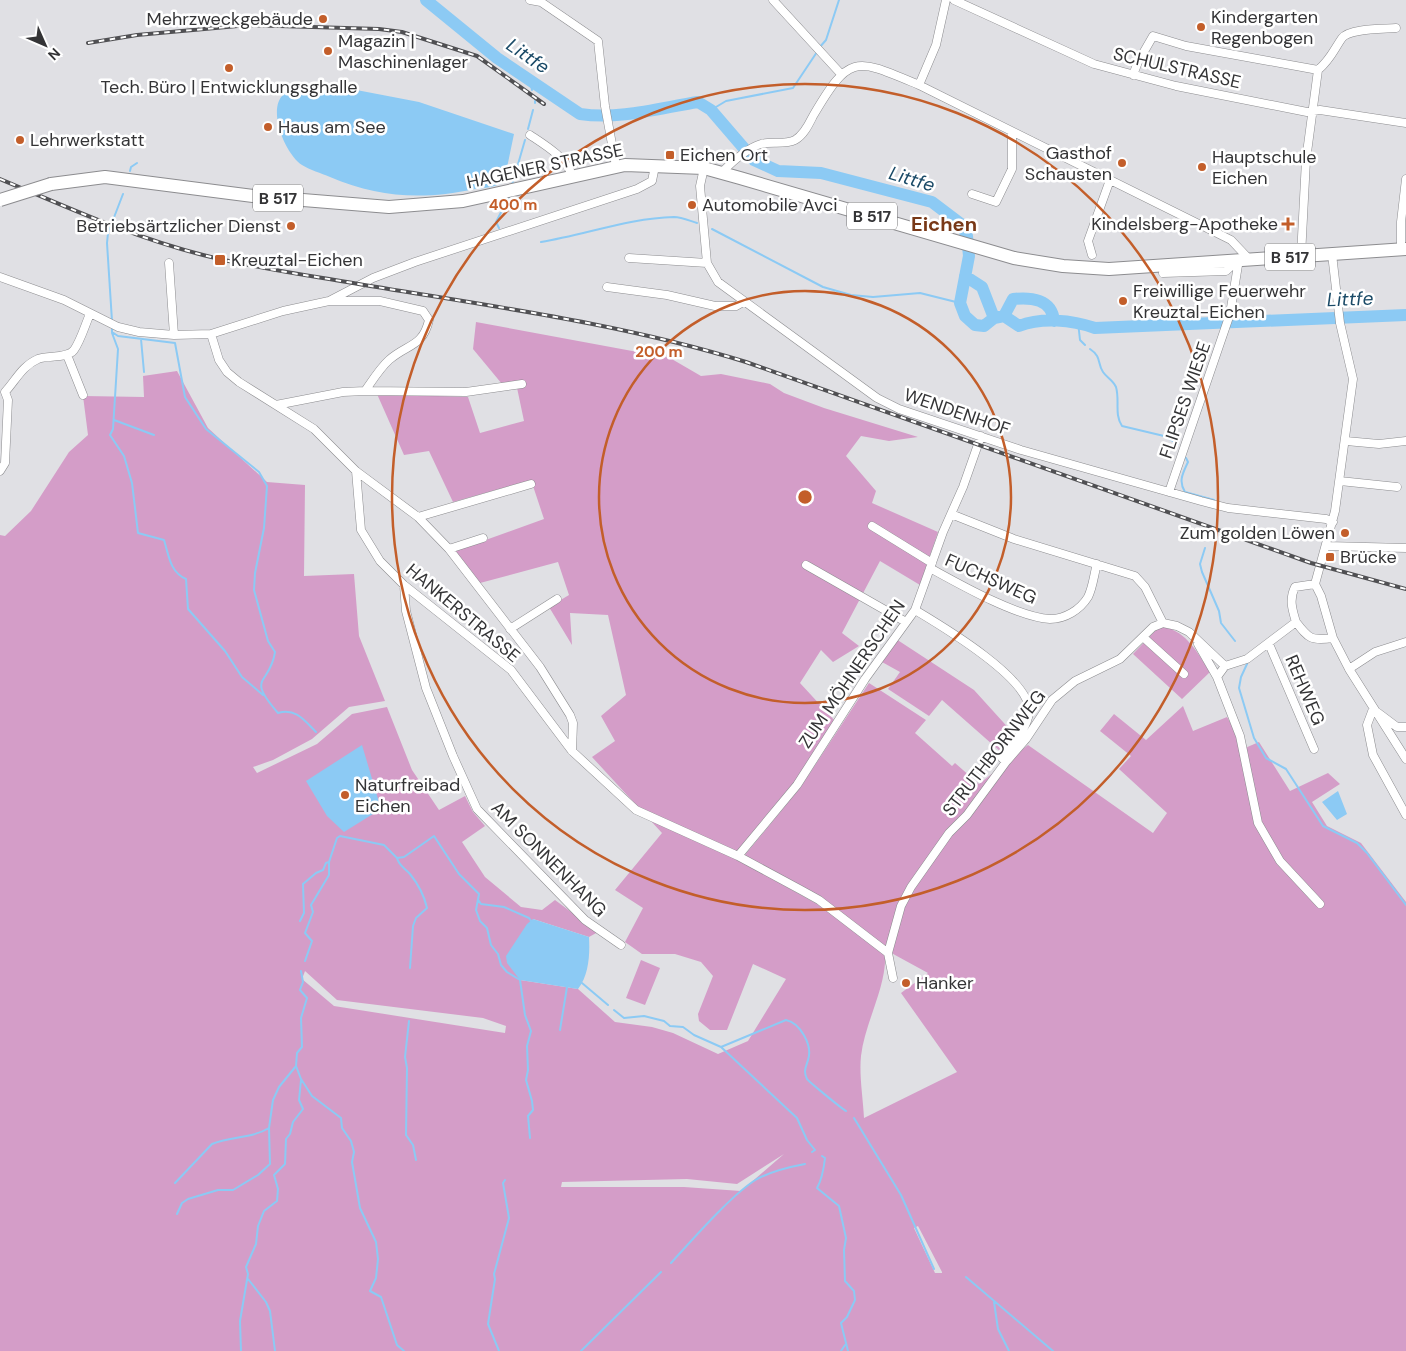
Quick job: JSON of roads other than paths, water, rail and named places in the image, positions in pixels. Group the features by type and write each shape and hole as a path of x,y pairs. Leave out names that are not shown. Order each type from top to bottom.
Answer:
{"main road":[{"name":"HAGENER STRASSE","path":"0,200 51,184 72,180 112,178 253,196 378,207 440,204 510,191 616,166 655,166 704,168 1014,258 1064,266 1109,269 1403,249"}],"street":[{"path":"530,0 541,2 598,41 605,106 616,166"},
{"path":"773,0 841,74"},
{"path":"919,85 936,45 946,0"},
{"name":"SCHULSTRASSE","path":"954,0 1094,64 1133,75 1307,112 1313,110 1406,123"},
{"path":"1301,256 1304,188 1318,70 1330,61 1342,38 1349,32 1396,28"},
{"path":"1133,75 1138,62 1154,36 1186,46 1318,70"},
{"path":"721,173 730,163 755,147 795,140 806,129 832,83 850,67 864,65 879,68 919,85 1231,240 1244,259"},
{"path":"972,194 996,202 1012,169 1012,132"},
{"path":"530,135 544,144 570,167 572,176"},
{"path":"0,277 64,300 118,327 139,332 174,335 211,334 283,311 329,300 373,278 415,262 638,189 652,180 655,166"},
{"name":"WENDENHOF","path":"704,168 700,186 707,263 718,282 743,302 810,347 877,398 899,409 1070,465 1169,492 1228,508 1303,515 1333,522"},
{"path":"1403,249 1401,222 1406,179"},
{"path":"1092,254 1088,241 1110,180"},
{"path":"1332,254 1340,322 1353,379 1346,441 1333,522 1315,584 1321,596 1333,638 1349,669 1406,759"},
{"path":"629,258 707,263"},
{"name":"HAGENER STRASSE","path":"1163,273 1226,271 1244,259"},
{"name":"FLIPSES WIESE","path":"1169,492 1230,314 1244,259"},
{"path":"169,263 174,335"},
{"path":"607,287 667,295 715,306 736,306 743,302"},
{"path":"329,300 380,301 423,311 429,320 426,332 417,343 390,359 365,391"},
{"path":"0,471 5,463 8,400 3,392 29,364 52,355 67,355 74,350 90,314"},
{"path":"211,334 219,360 226,372 314,429 356,471 418,517 449,549 540,667 570,715 573,723 572,751"},
{"path":"67,355 82,395"},
{"path":"276,405 343,392 466,392 522,384"},
{"name":"ZUM MÖHNERSCHEN","path":"738,856 797,785 865,679 914,610 963,488 981,436"},
{"path":"1346,441 1374,444 1406,441"},
{"name":"HANKERSTRASSE","path":"356,471 361,530 380,561 404,585 511,670 572,751 636,810 738,856 819,900 888,953"},
{"path":"1340,481 1398,487"},
{"path":"418,517 531,484"},
{"path":"951,514 1014,539 1131,574 1138,578 1163,623 1177,626 1194,637 1224,666"},
{"name":"FUCHSWEG","path":"872,526 931,565 1002,605 1051,619 1072,613 1083,603 1092,587 1097,564"},
{"path":"449,549 483,538"},
{"path":"1327,546 1406,548"},
{"path":"806,565 906,622"},
{"path":"1315,584 1295,587 1292,594 1291,607 1296,622 1307,636 1312,639 1333,638"},
{"name":"AM SONNENHANG","path":"404,585 406,611 426,688 477,809 585,920 622,945"},
{"path":"510,628 557,599"},
{"path":"914,610 952,632 992,661 1027,700 1029,712 1027,720 1002,758 1006,762"},
{"path":"1217,677 1224,666 1247,659 1296,622"},
{"name":"STRUTHBORNWEG","path":"888,953 901,906 911,887 949,834 967,815 1006,762 1026,739 1052,700 1075,682 1120,659 1153,627 1163,623"},
{"path":"1143,637 1184,674"},
{"path":"1194,637 1217,677 1240,736 1258,823 1280,861 1320,904"},
{"path":"1349,669 1375,652 1406,642"},
{"name":"REHWEG","path":"1269,644 1314,749"},
{"path":"1373,708 1396,727 1406,727"},
{"path":"1373,708 1367,726 1373,755 1381,773 1406,815"},
{"path":"888,953 893,978"}],"water":[{"path":"320,83 419,102 514,134 504,182 490,187 456,193 419,196 401,195 348,184 305,167 296,160 285,142 280,131 277,110 279,101 288,91 301,86"},
{"name":"Naturfreibad Eichen","path":"362,745 381,809 344,832 327,816 306,781"},
{"path":"1338,791 1347,814 1337,820 1322,802"},
{"path":"533,919 589,937 587,971 578,989 520,980 507,963 506,956 527,924"}],"waterway":[{"name":"Littfe","path":"426,0 497,58 580,114 610,116 698,102 711,110 754,160 778,171 821,173 932,202 961,224 967,236 969,256 960,303 965,316 975,325 984,326 994,318 1004,316 1019,326 1037,321 1057,321 1077,323 1095,328 1406,315"},
{"path":"819,48 826,40 839,0"},
{"path":"711,110 726,101 793,88 817,52"},
{"name":"Littfe","path":"530,80 532,90"},
{"path":"528,129 533,110"},
{"path":"512,185 525,140"},
{"path":"130,171 131,167 137,163"},
{"path":"112,321 107,243 108,233 123,194"},
{"path":"499,228 496,222 509,197"},
{"path":"541,242 640,220 677,217 697,223"},
{"path":"712,229 823,287 851,295 873,297 920,293 960,303"},
{"path":"965,276 982,287 994,318"},
{"path":"1004,316 1013,299 1027,298 1045,304 1049,308 1054,321"},
{"path":"1078,322 1080,340 1085,345"},
{"path":"112,326 112,332 118,336 175,343 185,397 206,429 259,472 267,486 264,528 255,573 254,590 268,641 275,652 269,671 261,686 268,701 278,713 290,712 295,714 316,732"},
{"path":"112,333 118,349 113,429 110,435 124,456 132,483 138,533 164,540 173,568 186,579 188,609 225,651 242,677 263,695"},
{"path":"141,339 144,372"},
{"path":"1090,349 1098,357 1103,372 1116,387 1118,417 1122,426 1164,436 1178,444"},
{"path":"114,420 154,435"},
{"path":"1186,458 1188,462 1182,481 1185,492 1214,500"},
{"path":"1205,548 1200,564 1202,572 1219,611 1221,623 1235,641"},
{"path":"1247,664 1241,677 1239,688 1254,738 1266,758 1286,769 1323,826 1357,843 1367,853 1406,905"},
{"path":"305,961 312,941 305,933 313,912 311,905 329,875 329,862 337,838 340,836 384,845 397,858 404,857 434,836 459,874 479,894 476,910 480,921 487,928 491,945 498,954 501,965 507,972 520,980 525,1015 531,1031 527,1046 528,1070 526,1080 533,1110 528,1116 530,1138"},
{"path":"397,858 419,886 427,908 416,918 413,926 410,968"},
{"path":"300,921 304,913 303,884 316,873 323,870 326,863 329,862"},
{"path":"479,901 481,904 504,907 529,918 531,921"},
{"path":"301,971 303,982 300,990 307,998 301,1018 302,1047 297,1053 296,1066 301,1079 312,1096 341,1118 342,1128 351,1141 354,1152 352,1162 360,1208 376,1242 378,1259 376,1278 370,1291 381,1297 397,1345 404,1351"},
{"path":"582,983 608,1005"},
{"path":"560,1030 567,987"},
{"path":"614,1010 624,1018 644,1016 664,1021 670,1026 683,1027 694,1035 721,1047 797,1118 807,1140 815,1150 812,1152"},
{"path":"721,1047 786,1020 791,1022 800,1030 809,1048 805,1071 807,1079 846,1111"},
{"path":"409,1021 405,1057 407,1068 406,1135 413,1145 416,1160"},
{"path":"177,1214 182,1203 188,1199 218,1190 233,1190 258,1175 270,1164 269,1128 273,1100 279,1087 296,1066"},
{"path":"241,1351 240,1321 248,1274 246,1267 256,1244 258,1226 264,1211 277,1201 278,1189 274,1175 285,1164 286,1139 290,1134 293,1122 303,1109 299,1100 301,1080"},
{"path":"854,1118 901,1195 934,1269"},
{"path":"175,1183 212,1144 255,1134 269,1128"},
{"path":"822,1156 825,1158 825,1162 817,1188 839,1206 846,1238 844,1250 845,1281 854,1291 855,1300 847,1317 841,1323 848,1351"},
{"path":"671,1263 713,1218 747,1186 769,1174 805,1164"},
{"path":"499,1351 488,1324 495,1279 494,1274 509,1218 503,1183 505,1180"},
{"path":"581,1351 661,1272"},
{"path":"966,1277 1053,1351"},
{"path":"248,1279 266,1302 270,1311 275,1351"},
{"path":"994,1302 998,1329 1009,1351"},
{"path":"841,1351 845,1345"}],"railway":[{"path":"88,43 137,35 249,25 379,29 402,32 477,56 544,104"},
{"path":"0,179 125,230 203,255 275,270 598,325 697,348 746,362 1311,563 1406,589"}],"place":[{"name":"Mehrzweckgebäude","path":"323,19"},
{"name":"Kindergarten Regenbogen","path":"1201,27"},
{"name":"Magazin | Maschinenlager","path":"328,51"},
{"name":"Tech. Büro | Entwicklungsghalle","path":"229,68"},
{"name":"Haus am See","path":"268,127"},
{"name":"Lehrwerkstatt","path":"20,140"},
{"name":"Eichen Ort","path":"670,155"},
{"name":"Gasthof Schausten","path":"1122,163"},
{"name":"Hauptschule Eichen","path":"1202,167"},
{"name":"Automobile Avci","path":"692,205"},
{"name":"Kindelsberg-Apotheke","path":"1288,224"},
{"name":"Betriebsärtzlicher Dienst","path":"291,226"},
{"name":"Kreuztal-Eichen","path":"220,260"},
{"name":"Freiwillige Feuerwehr Kreuztal-Eichen","path":"1123,301"},
{"name":"Zum golden Löwen","path":"1345,533"},
{"name":"Brücke","path":"1330,557"},
{"name":"Naturfreibad Eichen","path":"345,795"},
{"name":"Hanker","path":"906,983"}],"district":[{"name":"Eichen","path":"944,224"}]}
